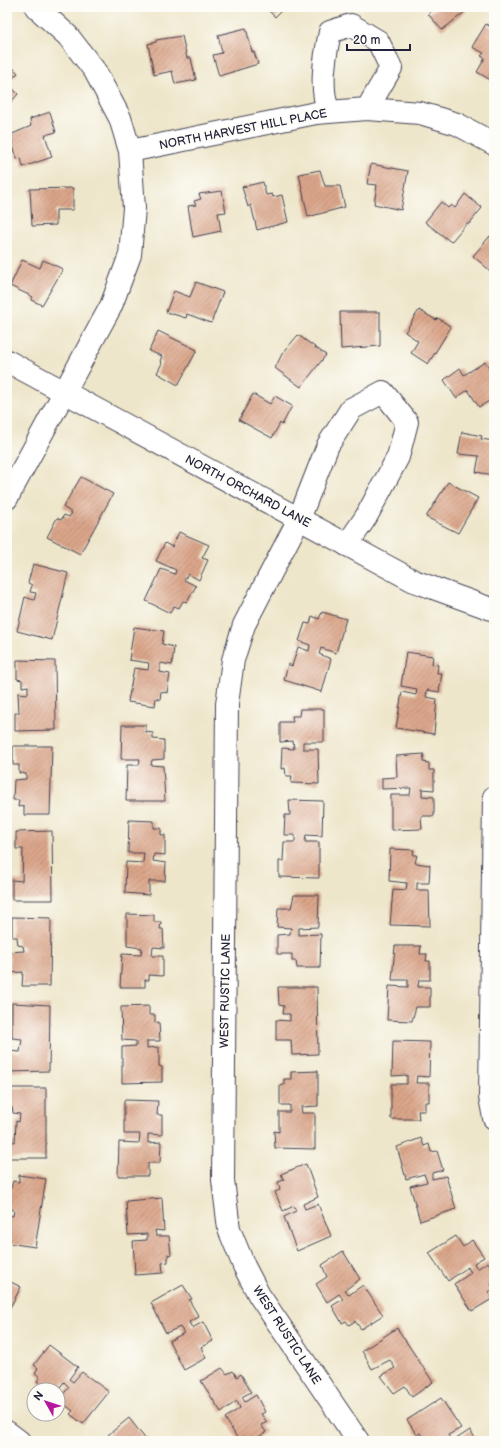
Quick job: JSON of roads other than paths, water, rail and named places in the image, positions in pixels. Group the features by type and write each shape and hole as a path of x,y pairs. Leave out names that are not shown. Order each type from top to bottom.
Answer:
{"street":[{"path":"7,498 111,306 130,254 134,208 130,151 120,118 95,71 68,36 36,7"},
{"path":"329,112 326,98 324,61 330,32 351,25 378,41 392,68 367,109"},
{"name":"NORTH HARVEST HILL PLACE","path":"130,151 316,113 367,109 420,113 457,124 494,144"},
{"name":"NORTH ORCHARD LANE","path":"7,361 414,581 494,610"},
{"name":"WEST RUSTIC LANE","path":"347,545 366,517 398,457 407,422 383,392 351,409 328,445 299,519 244,625 233,660 227,704 223,1180 229,1229 259,1295 358,1441"},
{"path":"494,798 490,1097 494,1118"},
{"path":"7,1432 19,1441"}]}
